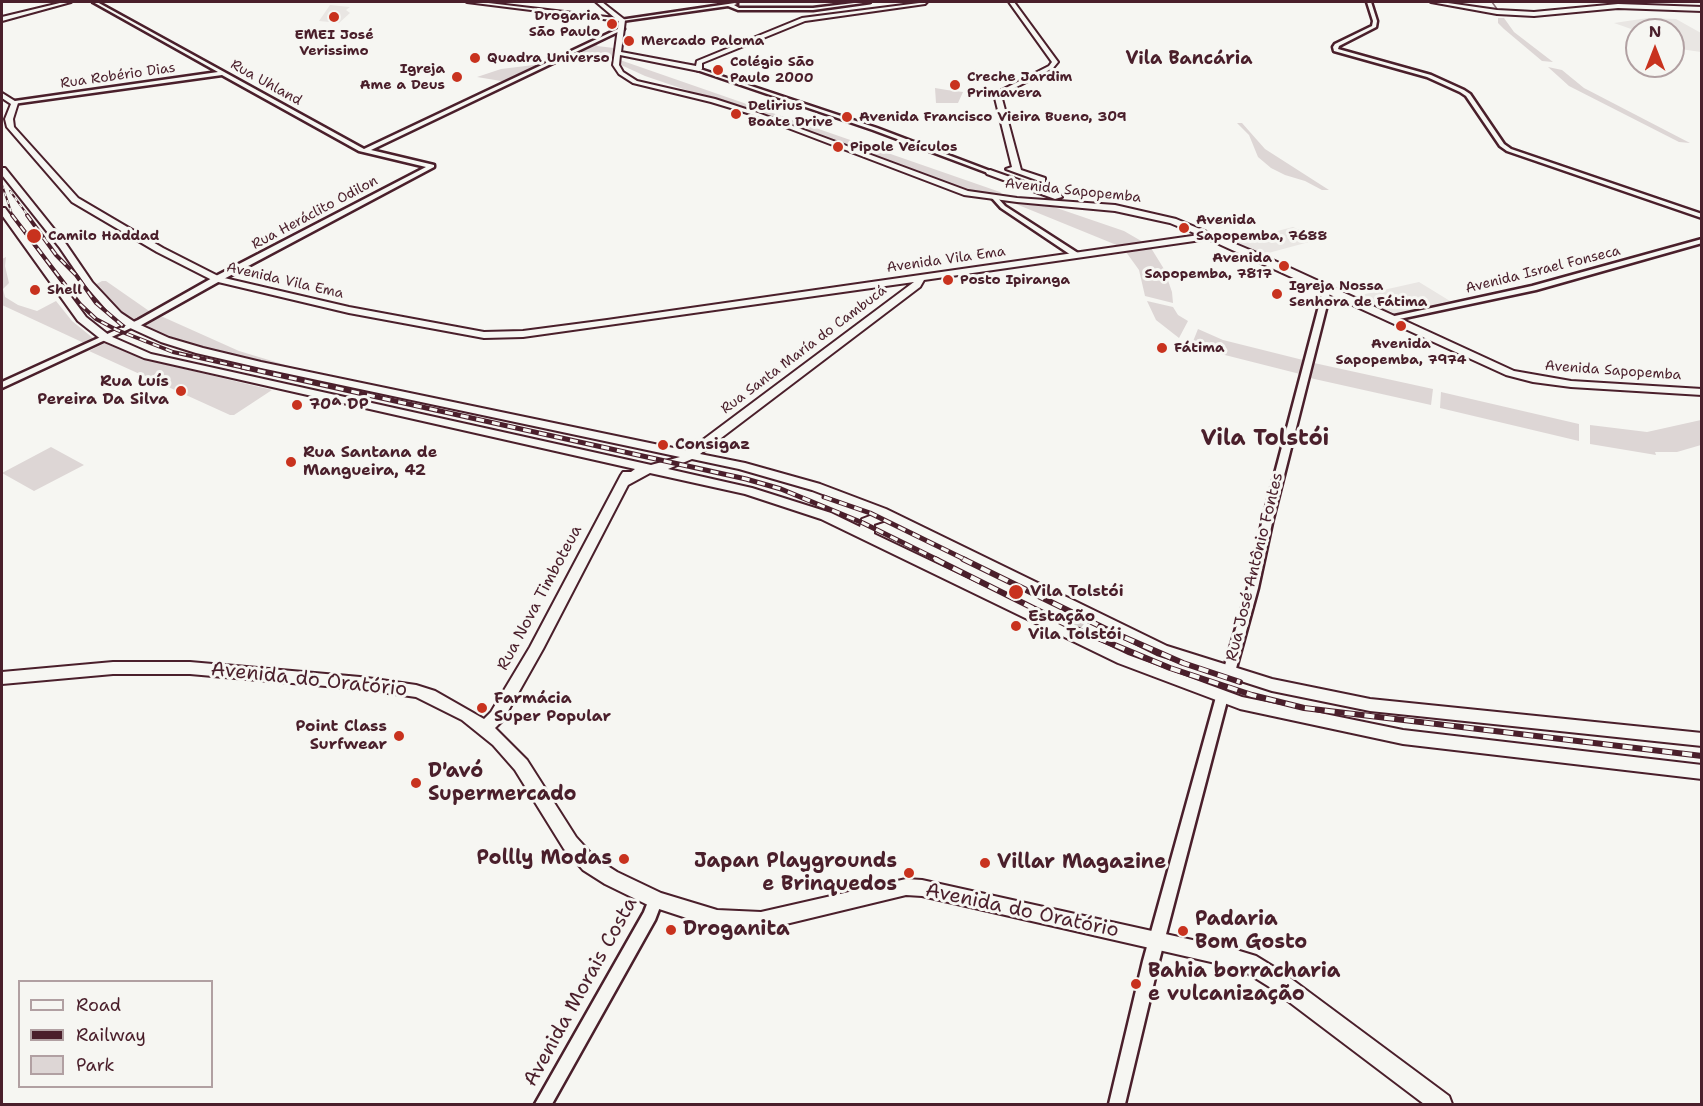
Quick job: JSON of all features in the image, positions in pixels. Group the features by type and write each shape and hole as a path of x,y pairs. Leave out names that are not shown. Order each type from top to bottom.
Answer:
{"main road":[{"path":"2,19 68,2"},
{"path":"470,2 622,20"},
{"path":"599,2 622,20"},
{"path":"674,65 696,62 805,17 915,2"},
{"path":"619,53 699,69 699,62 804,19 925,2"},
{"path":"1003,169 1007,165 991,94 995,90 1044,69 1049,63 1010,2"},
{"path":"1010,2 1055,61 1051,67 999,92 997,96 1017,170"},
{"path":"1434,2 1505,13 1549,14 1618,6 1701,9"},
{"name":"Avenida Sapopemba","path":"622,20 617,68 635,82 717,101 862,152 945,186 994,197 1055,199 1073,204 1144,213 1173,221 1327,288 1499,369 1533,379 1579,385 1701,392"},
{"path":"2,95 15,103"},
{"name":"Avenida Vila Ema","path":"15,103 10,115 11,127 75,200 159,250 217,279 349,310 484,335 507,335 573,327 1210,236"},
{"path":"990,172 1003,169 1017,170 1042,180 1024,186"},
{"path":"2,170 89,284 129,324 200,351"},
{"path":"990,172 1055,199"},
{"path":"29,203 13,203 2,208 72,307 106,338 134,352 179,364 293,378 671,451 741,466 816,487 886,514 1081,613 1153,646 1229,672 1313,695 1370,705 1701,740"},
{"name":"Rua Santa María do Cambucá","path":"653,469 675,464 691,455 917,285 921,277"},
{"path":"95,330 129,324"},
{"path":"134,352 127,341 131,337 141,335 293,378 626,463 748,491 826,516 1142,667 1222,697 1314,720 1380,733 1454,744 1701,772"},
{"name":"Rua Santa María do Cambucá","path":"671,451 702,446"},
{"path":"626,463 622,457 630,452 671,451"},
{"name":"Rua Nova Timboteua","path":"485,728 497,716 536,649 592,538 624,482 626,463"},
{"path":"624,482 638,472 653,469"},
{"path":"867,535 867,522 886,514"},
{"path":"1142,667 1143,653 1153,646"},
{"name":"Avenida do Oratório","path":"2,678 89,670 221,669 360,683 429,695 468,716 505,746 521,765 554,820 583,858 611,878 656,899 717,919 761,921 906,887 922,888 1158,940 1249,963 1275,979 1441,1104"},
{"path":"1313,695 1320,707 1319,715 1314,720"},
{"path":"1370,705 1371,720 1380,733"}],"street":[{"name":"Rua Uhland","path":"95,2 364,151 432,166"},
{"path":"622,20 741,2"},
{"path":"729,5 738,9 813,9 868,2"},
{"path":"1368,2 1375,21 1374,27 1338,45 1335,47 1336,50 1429,76 1462,91 1470,98 1502,145 1509,150 1701,216"},
{"path":"364,151 622,28"},
{"path":"699,69 875,129 990,172"},
{"name":"Rua Robério Dias","path":"15,103 224,74"},
{"name":"Rua Heráclito Odilon","path":"2,385 106,338 129,324 147,318 432,166"},
{"path":"994,197 1004,207 1077,255"},
{"name":"Avenida Israel Fonseca","path":"1390,318 1526,290 1701,242"},
{"name":"Rua José Antônio Fontes","path":"1229,672 1253,588 1275,491 1327,288"},
{"path":"1117,1104 1222,697"},
{"name":"Avenida Morais Costa","path":"543,1104 650,915 656,899"}],"shaded area":[{"name":"EMEI José Verissimo","path":"330,5 350,7 346,10 350,13 339,23 319,21"},
{"path":"1625,21 1625,27 1614,23"},
{"path":"1685,24 1701,33 1701,52 1685,50"},
{"path":"1293,227 1320,239 1261,255 1234,242"},
{"path":"1419,282 1450,301 1393,314 1352,297"}],"green space":[{"path":"1498,18 1504,18 1514,32 1553,62 1542,61 1504,29 1498,23"},
{"path":"598,42 597,46 614,48 611,60 572,53"},
{"path":"620,60 1000,192 1003,195 968,191 945,184 879,158 686,92 689,91 645,76 619,64"},
{"path":"542,64 507,82 477,77 501,69"},
{"path":"1548,67 1562,70 1584,88 1690,143 1679,142 1569,86"},
{"path":"935,88 963,92 958,103 936,103"},
{"path":"1237,123 1242,123 1265,149 1329,190 1322,190 1271,168 1258,157 1249,135"},
{"path":"1011,202 1045,204 1124,231 1143,242 1119,246"},
{"path":"1151,248 1164,269 1172,292 1173,303 1145,296 1139,270 1126,252"},
{"path":"6,257 5,266 9,283 3,289 5,297 18,305 37,311 56,301 72,321 93,338 84,343 2,305 2,259"},
{"path":"106,281 152,313 132,323 119,314 93,286"},
{"path":"1147,301 1173,307 1178,315 1188,321 1179,338 1156,320"},
{"path":"163,317 239,351 302,370 206,350 140,325"},
{"path":"1198,329 1223,340 1303,360 1300,374 1217,353 1192,344"},
{"path":"105,343 143,359 272,390 234,415 230,415 89,351"},
{"path":"1314,363 1433,389 1431,405 1310,378"},
{"path":"1441,392 1579,424 1579,441 1440,408"},
{"path":"1701,420 1701,445 1677,452 1655,452 1656,455 1590,444 1590,425 1647,432"},
{"path":"51,447 84,465 34,491 2,473"}],"waterway":[{"path":"1492,2 1497,9"}],"tunnel":[{"path":"1070,630 1082,614"}],"railway":[{"path":"2,185 13,216"},
{"path":"10,191 29,217"},
{"path":"27,215 56,255 76,275 96,303 123,326"},
{"path":"13,216 80,304 96,319 117,330 173,352 249,369"},
{"path":"242,367 746,479 781,489 863,523 938,560"},
{"path":"824,497 870,513 966,560"},
{"path":"935,559 1069,626 1170,668 1252,695 1304,708 1702,756"},
{"path":"963,559 1110,631 1183,663 1240,682"}],"place":[{"name":"EMEI José Verissimo","path":"334,17"},
{"name":"Drogaria São Paulo","path":"612,24"},
{"name":"Mercado Paloma","path":"629,41"},
{"name":"Quadra Universo","path":"475,58"},
{"name":"Colégio São Paulo 2000","path":"718,70"},
{"name":"Igreja Ame a Deus","path":"457,77"},
{"name":"Creche Jardim Primavera","path":"955,85"},
{"name":"Delirius Boate Drive","path":"736,114"},
{"name":"Avenida Francisco Vieira Bueno, 309","path":"847,117"},
{"name":"Pipole Veículos","path":"838,147"},
{"name":"Avenida Sapopemba, 7688","path":"1184,228"},
{"name":"Camilo Haddad","path":"34,236"},
{"name":"Avenida Sapopemba, 7817","path":"1284,266"},
{"name":"Posto Ipiranga","path":"948,280"},
{"name":"Shell","path":"35,290"},
{"name":"Igreja Nossa Senhora de Fátima","path":"1277,294"},
{"name":"Avenida Sapopemba, 7974","path":"1401,326"},
{"name":"Fátima","path":"1162,348"},
{"name":"Rua Luís Pereira Da Silva","path":"181,391"},
{"name":"70ª DP","path":"297,405"},
{"name":"Consigaz","path":"663,445"},
{"name":"Rua Santana de Mangueira, 42","path":"291,462"},
{"name":"Vila Tolstói","path":"1016,592"},
{"name":"Estação Vila Tolstói","path":"1016,626"},
{"name":"Farmácia Super Popular","path":"482,708"},
{"name":"Point Class Surfwear","path":"399,736"},
{"name":"D'avó Supermercado","path":"416,783"},
{"name":"Pollly Modas","path":"624,859"},
{"name":"Villar Magazine","path":"985,863"},
{"name":"Japan Playgrounds e Brinquedos","path":"909,873"},
{"name":"Droganita","path":"671,930"},
{"name":"Padaria Bom Gosto","path":"1183,931"},
{"name":"Bahia borracharia e vulcanização","path":"1136,984"}],"district":[{"name":"Vila Bancária","path":"1189,59"},
{"name":"Vila Tolstói","path":"1265,439"}]}
